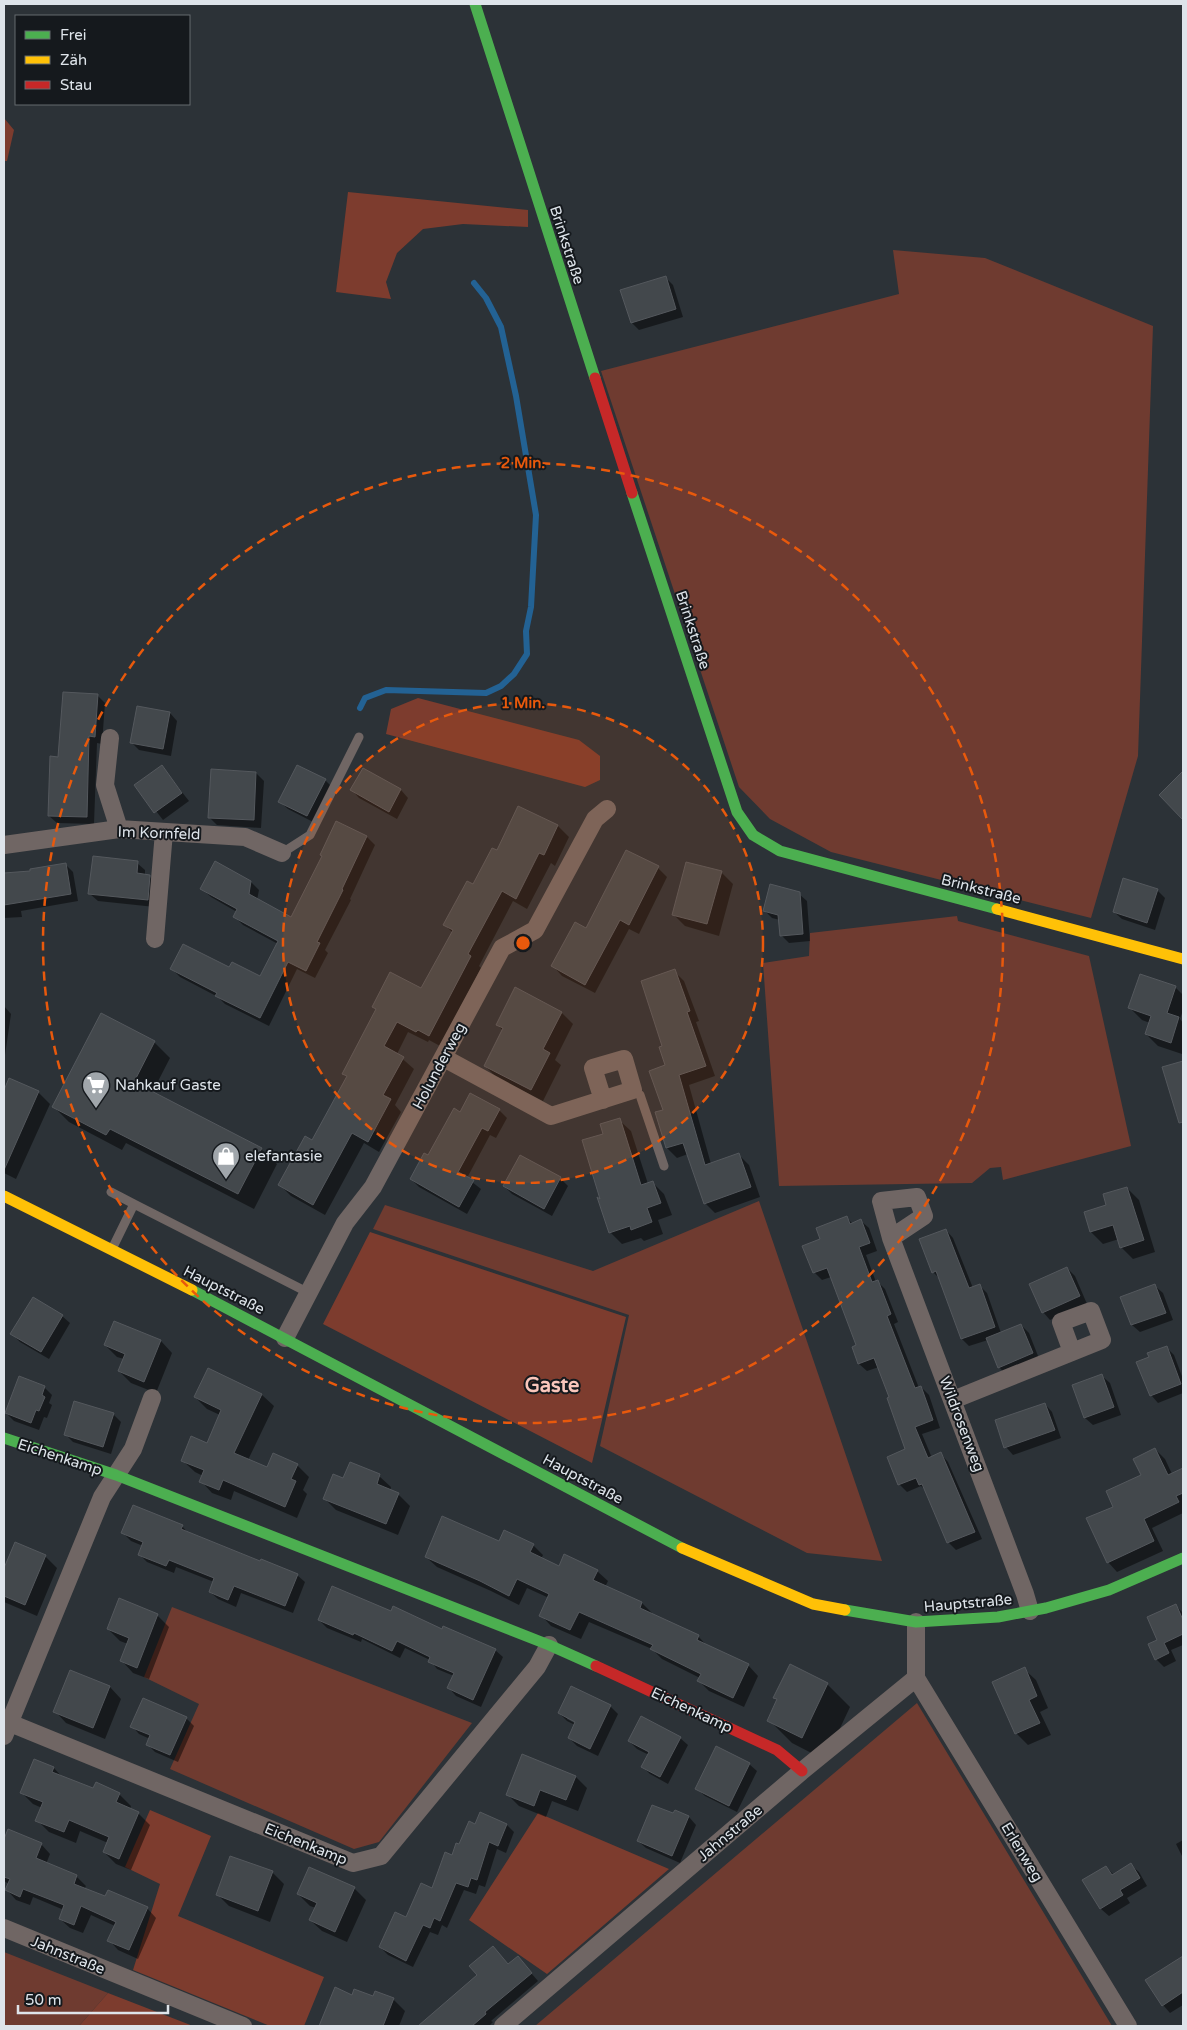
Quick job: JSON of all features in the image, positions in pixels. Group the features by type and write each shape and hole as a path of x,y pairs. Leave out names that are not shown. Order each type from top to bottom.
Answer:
{"street":[{"name":"Brinkstraße","path":"475,4 539,209 737,812 753,835 780,851 1183,959"},
{"path":"110,738 105,785 118,830"},
{"name":"Holunderweg","path":"285,1338 345,1223 373,1187 502,948 535,930 595,819 607,809"},
{"name":"Im Kornfeld","path":"4,845 118,830 244,837 282,853"},
{"path":"156,939 164,832"},
{"path":"444,1058 551,1116 603,1100 633,1090 624,1059 593,1068 603,1100"},
{"name":"Hauptstraße","path":"4,1196 285,1338 695,1555 812,1604 916,1622 998,1617 1030,1611 1109,1590 1183,1558"},
{"name":"Wildrosenweg","path":"890,1238 953,1400 1030,1611"},
{"path":"953,1400 1072,1352"},
{"path":"116,1475 133,1449 152,1398"},
{"name":"Eichenkamp","path":"4,1438 116,1475 549,1645 777,1750 802,1771"},
{"name":"Eichenkamp","path":"116,1475 102,1497 7,1730 353,1863 382,1856 538,1666 549,1645"},
{"path":"916,1622 916,1678"},
{"name":"Jahnstraße","path":"503,2026 802,1771 916,1678"},
{"name":"Erlenweg","path":"916,1678 1128,2026"},
{"name":"Jahnstraße","path":"4,1928 244,2026"}],"lane":[{"path":"282,853 310,835 359,737"},
{"path":"633,1090 640,1095 664,1166"},
{"path":"111,1192 308,1293"},
{"path":"112,1249 134,1204"}],"shaded area":[{"path":"4,118 14,130 7,161 4,161"},
{"path":"348,192 528,210 528,227 463,224 423,229 397,253 386,282 391,299 336,292"},
{"path":"893,250 985,258 1153,326 1138,756 1091,918 831,852 770,819 739,787 601,371 899,294"},
{"path":"418,698 579,740 600,756 600,780 585,787 386,734 391,709"},
{"path":"957,916 958,921 1089,956 1131,1146 1003,1180 1001,1167 990,1168 972,1183 779,1186 763,963 809,956 810,933"},
{"path":"759,1201 882,1561 807,1553 600,1446 629,1315 373,1229 385,1205 593,1271"},
{"path":"370,1232 626,1317 592,1463 323,1324"},
{"path":"172,1607 472,1723 379,1842 354,1849 170,1769 199,1704 144,1677"},
{"path":"917,1703 1112,2026 535,2026"},
{"path":"150,1810 211,1836 178,1916 324,1977 304,2026 270,2026 133,1970 160,1884 125,1867"},
{"path":"538,1813 669,1869 547,1974 469,1920"},
{"path":"4,1952 108,1993 79,2026 4,2026"},
{"path":"108,1993 193,2026 79,2026"}],"building":[{"path":"666,276 676,309 631,323 620,290"},
{"path":"63,692 98,694 95,737 89,736 87,817 48,816 50,756 58,757"},
{"path":"137,706 170,712 163,749 130,743"},
{"path":"162,765 182,793 154,813 134,785"},
{"path":"297,765 326,779 307,816 278,802"},
{"path":"363,768 401,789 389,812 350,790"},
{"path":"211,769 256,772 254,820 208,818"},
{"path":"1183,771 1183,820 1159,795"},
{"path":"518,806 558,825 544,855 539,853 516,899 502,891 468,954 471,956 429,1036 418,1030 416,1032 397,1022 384,1046 404,1057 383,1095 391,1099 368,1142 352,1133 313,1205 278,1185 305,1136 312,1140 347,1076 342,1074 376,1009 372,1007 390,972 421,988 453,930 443,925 467,881 473,884 492,848 497,850"},
{"path":"336,821 367,836 317,942 320,943 306,971 288,962 260,1018 215,996 217,993 170,969 183,944 229,967 232,962 260,976 278,941 233,917 237,909 200,889 215,861 251,881 249,894 291,917 322,856 320,855"},
{"path":"626,850 659,866 629,925 620,920 585,985 551,966 575,922 586,928"},
{"path":"93,856 138,861 137,873 150,875 148,900 88,894"},
{"path":"686,862 722,871 707,924 672,915"},
{"path":"66,863 71,894 4,905 4,873 30,871 30,869"},
{"path":"1123,878 1158,889 1147,923 1113,912"},
{"path":"770,884 800,892 803,934 780,936 778,915 763,911"},
{"path":"675,969 690,1011 687,1012 706,1066 679,1075 705,1165 739,1153 751,1187 704,1204 683,1143 666,1148 655,1112 663,1110 649,1071 665,1065 659,1047 662,1046 641,981"},
{"path":"1140,974 1176,986 1167,1013 1179,1017 1171,1043 1145,1034 1151,1016 1128,1008"},
{"path":"515,987 562,1012 543,1049 550,1053 531,1090 484,1066 503,1028 496,1025"},
{"path":"101,1013 155,1041 134,1082 262,1148 238,1194 110,1129 106,1135 52,1107"},
{"path":"1183,1061 1183,1122 1179,1123 1162,1067"},
{"path":"9,1078 39,1091 4,1170 4,1090"},
{"path":"470,1093 500,1109 488,1131 482,1128 458,1172 474,1180 459,1207 410,1179 424,1153 428,1155 454,1108 460,1112"},
{"path":"620,1118 641,1185 653,1181 661,1203 647,1208 652,1222 631,1230 630,1226 609,1233 582,1140 603,1134 600,1124"},
{"path":"520,1155 561,1177 544,1209 503,1186"},
{"path":"1127,1187 1144,1240 1120,1248 1113,1225 1090,1232 1084,1212 1106,1205 1103,1194"},
{"path":"847,1216 850,1224 861,1219 870,1243 859,1247 872,1282 878,1280 891,1314 887,1316 915,1388 921,1386 933,1420 915,1427 928,1458 941,1452 975,1532 947,1543 922,1484 919,1485 916,1478 898,1485 887,1457 905,1449 887,1398 889,1397 874,1358 858,1364 852,1347 856,1345 827,1268 813,1273 802,1246 820,1239 816,1228"},
{"path":"946,1229 969,1288 980,1284 995,1327 961,1339 936,1271 932,1273 919,1239"},
{"path":"1067,1267 1080,1296 1042,1313 1029,1284"},
{"path":"1155,1284 1166,1313 1131,1325 1120,1297"},
{"path":"33,1297 63,1315 41,1352 10,1334"},
{"path":"114,1321 161,1340 144,1382 118,1371 125,1354 104,1345"},
{"path":"1021,1324 1033,1353 998,1368 986,1338"},
{"path":"1167,1346 1181,1384 1150,1396 1136,1362 1149,1357 1147,1353"},
{"path":"208,1368 262,1394 234,1453 267,1467 273,1453 298,1464 291,1479 296,1481 285,1507 223,1480 219,1490 199,1482 204,1470 181,1461 191,1436 207,1443 221,1410 194,1397"},
{"path":"1102,1374 1114,1407 1084,1418 1072,1385"},
{"path":"19,1376 45,1386 42,1395 45,1397 39,1411 36,1410 31,1423 5,1413"},
{"path":"74,1401 114,1413 103,1447 64,1435"},
{"path":"1045,1403 1055,1430 1004,1448 995,1420"},
{"path":"1155,1448 1168,1475 1183,1468 1183,1493 1176,1496 1179,1502 1144,1519 1154,1541 1107,1563 1086,1518 1113,1507 1106,1491 1141,1475 1133,1459"},
{"path":"350,1462 380,1474 377,1484 399,1493 386,1524 323,1499 333,1474 343,1478"},
{"path":"133,1505 183,1525 181,1529 260,1561 261,1559 298,1574 285,1606 234,1586 228,1600 209,1592 214,1578 169,1560 166,1566 138,1555 143,1542 121,1533"},
{"path":"442,1516 499,1541 504,1530 534,1544 530,1552 559,1566 564,1554 598,1570 593,1580 642,1602 640,1608 699,1635 697,1640 749,1664 733,1698 697,1681 701,1674 650,1649 653,1645 579,1612 570,1630 539,1616 549,1594 517,1579 509,1596 425,1557"},
{"path":"15,1542 46,1555 25,1605 4,1596 4,1568"},
{"path":"332,1586 391,1611 393,1606 442,1629 443,1626 496,1649 473,1700 447,1688 454,1673 428,1662 430,1657 397,1641 392,1651 354,1633 353,1635 318,1620"},
{"path":"119,1598 158,1614 137,1668 120,1661 129,1638 107,1629"},
{"path":"1176,1604 1183,1620 1183,1634 1164,1643 1169,1653 1155,1660 1148,1644 1157,1640 1147,1617"},
{"path":"790,1664 828,1683 802,1738 767,1721 777,1699 773,1698"},
{"path":"1025,1667 1037,1696 1029,1700 1040,1723 1015,1734 992,1682"},
{"path":"70,1670 110,1686 93,1728 53,1712"},
{"path":"571,1686 611,1705 590,1749 568,1738 575,1722 558,1713"},
{"path":"143,1698 187,1717 170,1755 146,1745 150,1735 130,1727"},
{"path":"641,1716 681,1737 660,1777 641,1767 649,1752 628,1741"},
{"path":"716,1746 750,1763 729,1806 695,1789"},
{"path":"522,1754 576,1776 566,1800 540,1790 534,1806 506,1795"},
{"path":"34,1759 54,1767 52,1772 93,1788 96,1782 120,1793 116,1802 139,1812 119,1859 103,1852 109,1837 69,1820 64,1832 35,1821 43,1802 20,1793"},
{"path":"652,1805 673,1813 675,1810 689,1816 672,1856 637,1841"},
{"path":"480,1812 507,1824 498,1846 489,1842 477,1880 471,1878 468,1887 456,1883 440,1921 434,1918 430,1928 423,1925 406,1961 379,1947 395,1912 406,1917 421,1883 432,1888 445,1852 452,1855 456,1843 459,1844 469,1821 475,1824"},
{"path":"8,1829 42,1843 36,1858 77,1875 74,1884 105,1896 108,1890 148,1907 129,1950 107,1941 116,1922 81,1906 74,1925 59,1919 64,1905 23,1889 20,1897 5,1890 10,1879 4,1877 4,1839"},
{"path":"230,1856 273,1871 258,1911 216,1895"},
{"path":"1131,1863 1140,1878 1120,1890 1123,1895 1100,1909 1082,1880 1106,1866 1112,1875"},
{"path":"309,1867 355,1887 335,1932 309,1920 317,1903 297,1894"},
{"path":"493,1946 508,1964 518,1956 532,1973 485,2012 486,2014 472,2026 418,2026 477,1975 469,1966"},
{"path":"1183,1956 1183,1992 1162,2006 1145,1980"},
{"path":"335,1987 352,1995 354,1989 373,1996 375,1991 394,1998 383,2026 319,2026"}],"waterway":[{"path":"360,708 365,698 386,690 486,693 501,686 514,674 527,654 526,631 531,607 536,515 516,396 501,327 486,298 474,283"}],"traffic: fast":[{"path":"475,4 595,378"},
{"path":"632,493 737,812 753,835 780,851 997,909"},
{"path":"192,1290 682,1548"},
{"path":"4,1438 116,1475 549,1645 596,1666"},
{"path":"845,1610 916,1622 998,1617 1046,1608 1109,1590 1183,1558"}],"traffic: slow":[{"path":"997,909 1183,959"},
{"path":"4,1196 192,1290"},
{"path":"682,1548 813,1604 845,1610"}],"traffic: jam":[{"path":"595,378 632,493"},
{"path":"596,1666 777,1750 802,1771"}],"place":[{"name":"Nahkauf Gaste","path":"96,1109"},
{"name":"elefantasie","path":"226,1180"}],"district":[{"name":"Gaste","path":"552,1385"}]}
